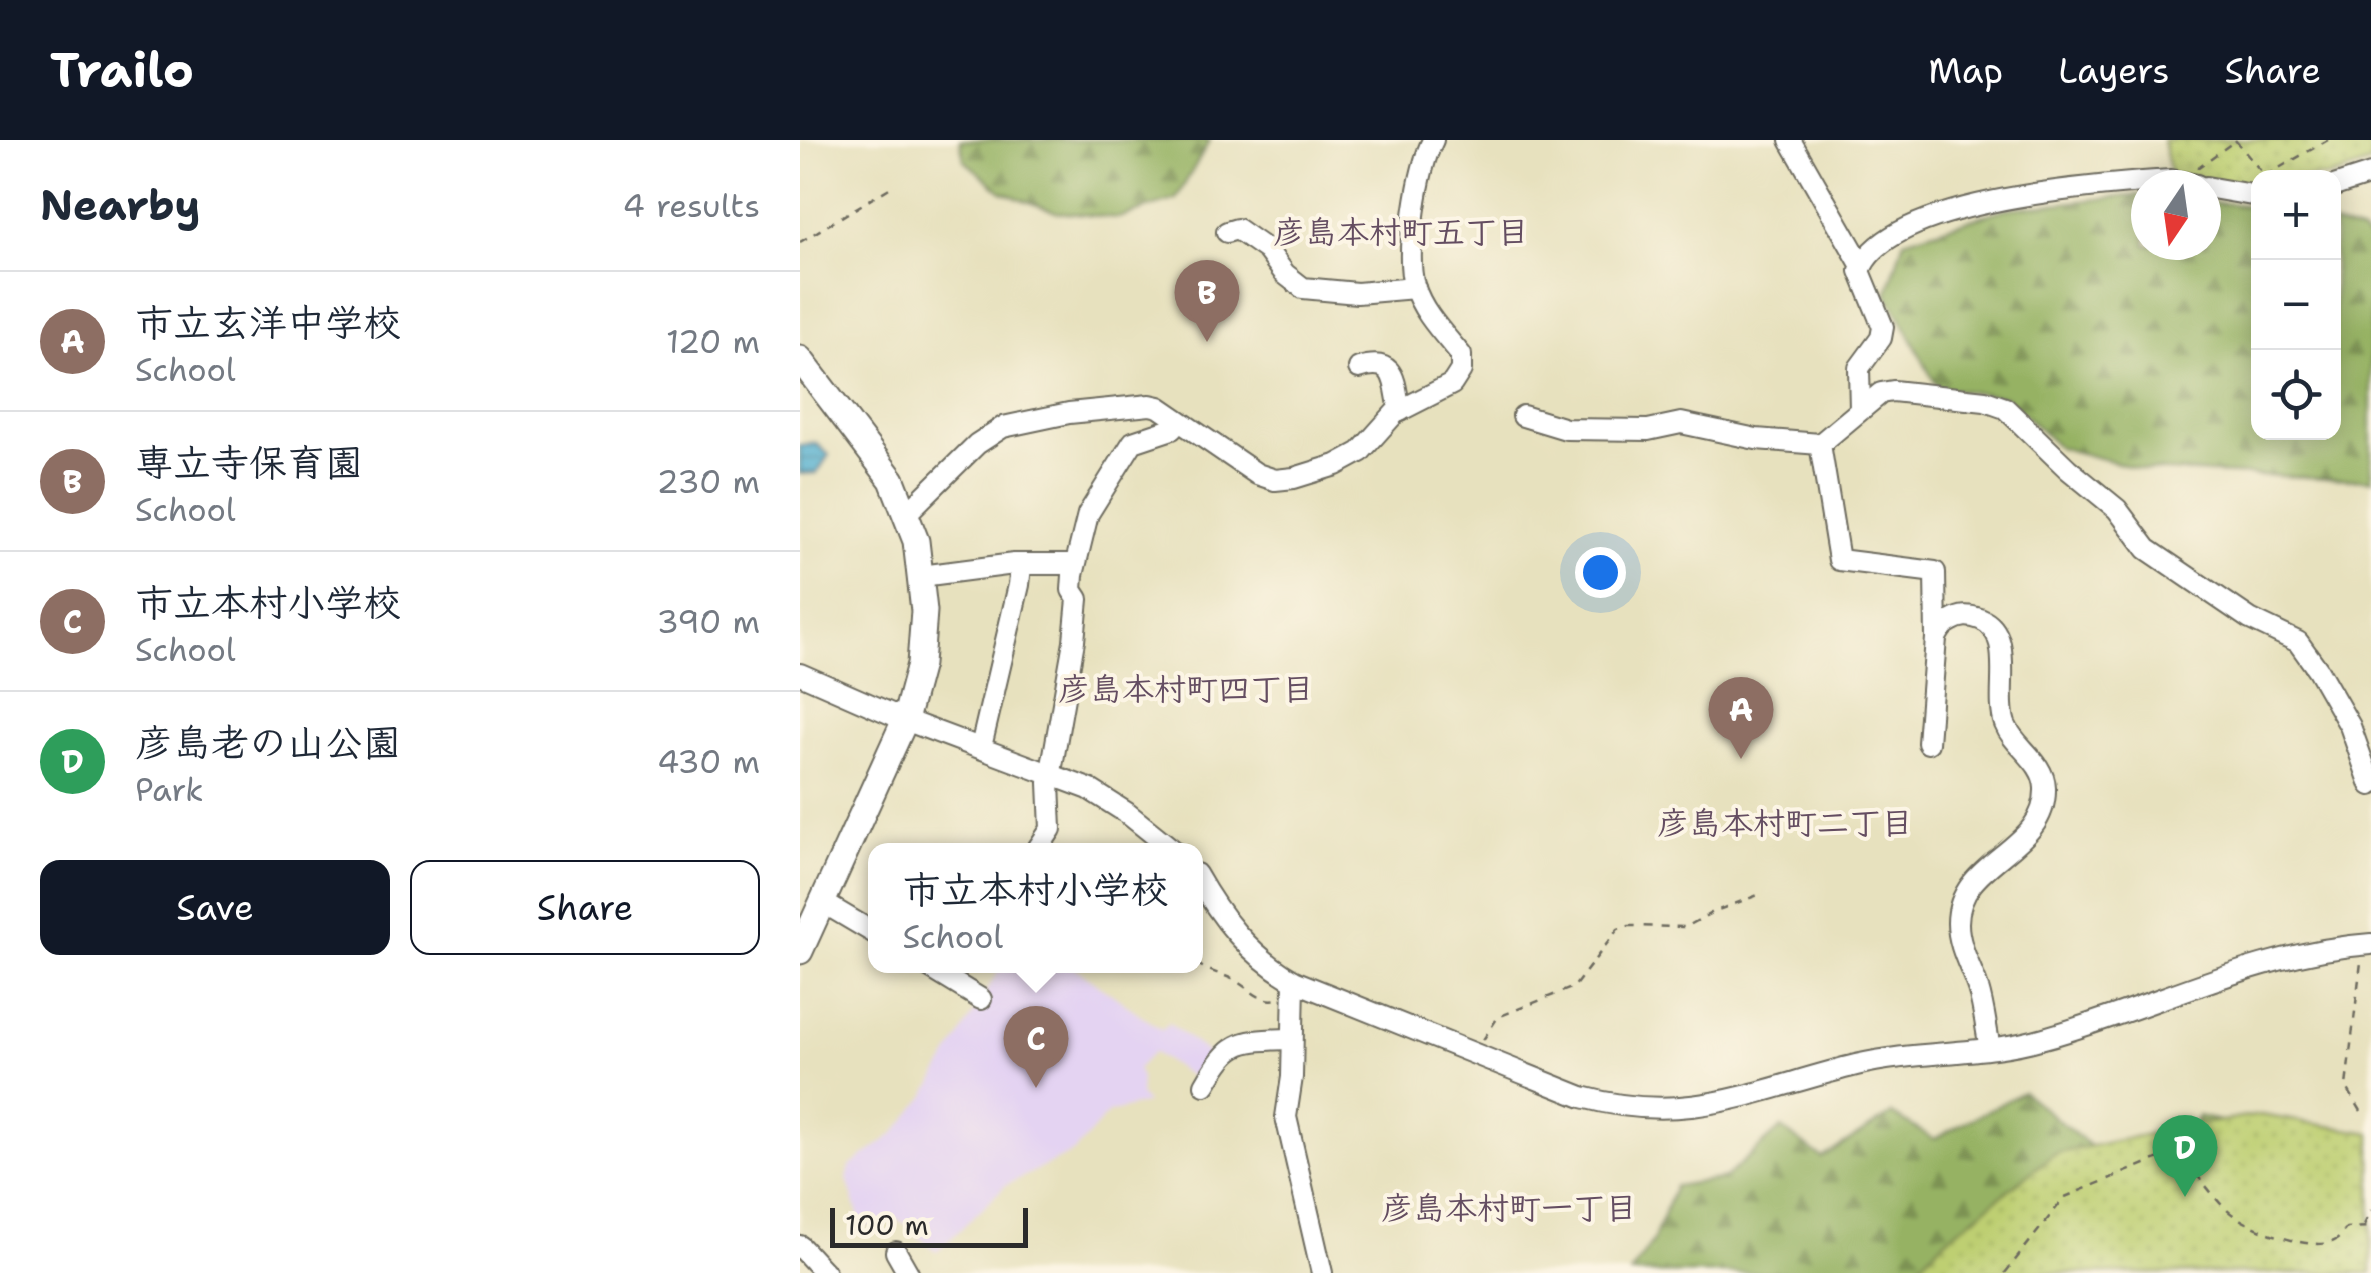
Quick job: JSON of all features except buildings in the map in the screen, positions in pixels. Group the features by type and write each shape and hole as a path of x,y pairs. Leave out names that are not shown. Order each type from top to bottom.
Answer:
{"main road":[{"path":"800,359 892,480 907,513 921,576 923,640 905,720 800,952"}],"street":[{"path":"907,513 977,444 1003,427 1069,413 1150,404 1267,479 1283,480 1330,467 1360,452 1400,412 1452,384 1462,362 1415,288 1415,206 1424,160 1433,140"},
{"path":"1790,140 1862,266 1862,280 1883,333 1859,368 1860,410"},
{"path":"2341,184 2371,174"},
{"path":"1862,266 1881,245 1930,220 2009,196 2131,184"},
{"path":"2221,190 2251,195"},
{"path":"1227,232 1236,229 1267,250 1285,274 1304,288 1357,293 1415,288"},
{"path":"1359,368 1374,364 1386,366 1392,372 1400,412"},
{"path":"1523,416 1566,429 1648,430 1682,423 1756,439 1820,444 1881,393 1985,401 2006,408 2117,510 2147,549 2250,619 2298,642 2350,726 2371,785"},
{"path":"1050,843 1051,773 1078,599 1072,590 1075,564 1088,514 1133,442 1172,429 1178,421"},
{"path":"1820,444 1839,560 1935,572 1936,638 1928,743"},
{"path":"921,576 1075,564"},
{"path":"981,748 1020,585 1021,566"},
{"path":"1936,638 1949,622 1966,615 1984,620 1996,630 2005,722 2038,768 2045,786 2034,828 1978,874 1960,908 1960,938 1979,991 1990,1048"},
{"path":"800,674 905,720 1089,789 1127,812 1165,843"},
{"path":"1203,885 1228,926 1287,988 1602,1103 1624,1107 1692,1108 1879,1060 1990,1048 2058,1034 2280,958 2367,944"},
{"path":"822,902 868,929"},
{"path":"938,973 981,999"},
{"path":"1287,988 1292,1077 1286,1118 1322,1273"},
{"path":"1204,1085 1231,1047 1261,1040 1292,1039"},
{"path":"800,1246 825,1273"},
{"path":"896,1252 908,1273"}],"path":[{"path":"2203,170 2235,140 2265,176 2328,140"},
{"path":"800,242 891,187"},
{"path":"1477,1056 1498,1017 1574,988 1618,929 1686,927 1758,895"},
{"path":"2361,1111 2346,1086 2367,944"},
{"path":"1203,968 1234,980 1266,1000 1273,1001 1287,988"},
{"path":"2005,1273 2064,1198 2162,1157 2175,1159 2207,1184 2224,1208 2262,1231 2310,1243 2327,1243 2338,1239 2346,1228 2371,1227"},
{"path":"2364,1227 2371,1210"}],"shaded area":[{"path":"997,973 1082,973 1162,1030 1169,1023 1215,1059 1201,1083 1153,1052 1137,1069 1140,1096 1147,1103 1108,1113 1074,1152 1006,1185 937,1252 910,1226 892,1217 862,1228 847,1179 850,1166 894,1134 925,1097"}],"green space":[{"path":"960,140 1210,140 1176,199 1118,218 1056,212 1002,192 964,160"},
{"path":"2163,140 2371,140 2371,163 2341,173 2341,170 2251,170 2251,184 2221,182 2221,170 2169,170"},
{"path":"2131,196 2131,260 2221,260 2221,203 2251,205 2251,440 2341,440 2341,227 2360,232 2371,241 2371,480 2143,470 2058,447 2006,397 1937,387 1887,293 1904,240 2005,209"},
{"path":"2023,1092 2111,1163 2185,1151 2198,1116 2371,1157 2371,1273 1631,1273 1653,1241 1675,1186 1725,1178 1781,1128 1822,1158 1892,1114 1934,1139"},
{"path":"2261,1115 2371,1133 2371,1273 1911,1273 1944,1241 2054,1154 2186,1126"}],"water":[{"path":"816,443 829,455 817,473 800,474 800,445"}],"place":[{"name":"専立寺保育園","path":"1207,342"},
{"name":"市立玄洋中学校","path":"1741,759"},
{"name":"市立本村小学校","path":"1036,1088"},
{"name":"彦島老の山公園","path":"2185,1197"}],"district":[{"name":"彦島本村町五丁目","path":"1401,232"},
{"name":"彦島本村町四丁目","path":"1186,689"},
{"name":"彦島本村町二丁目","path":"1785,823"},
{"name":"彦島本村町一丁目","path":"1509,1208"}]}
